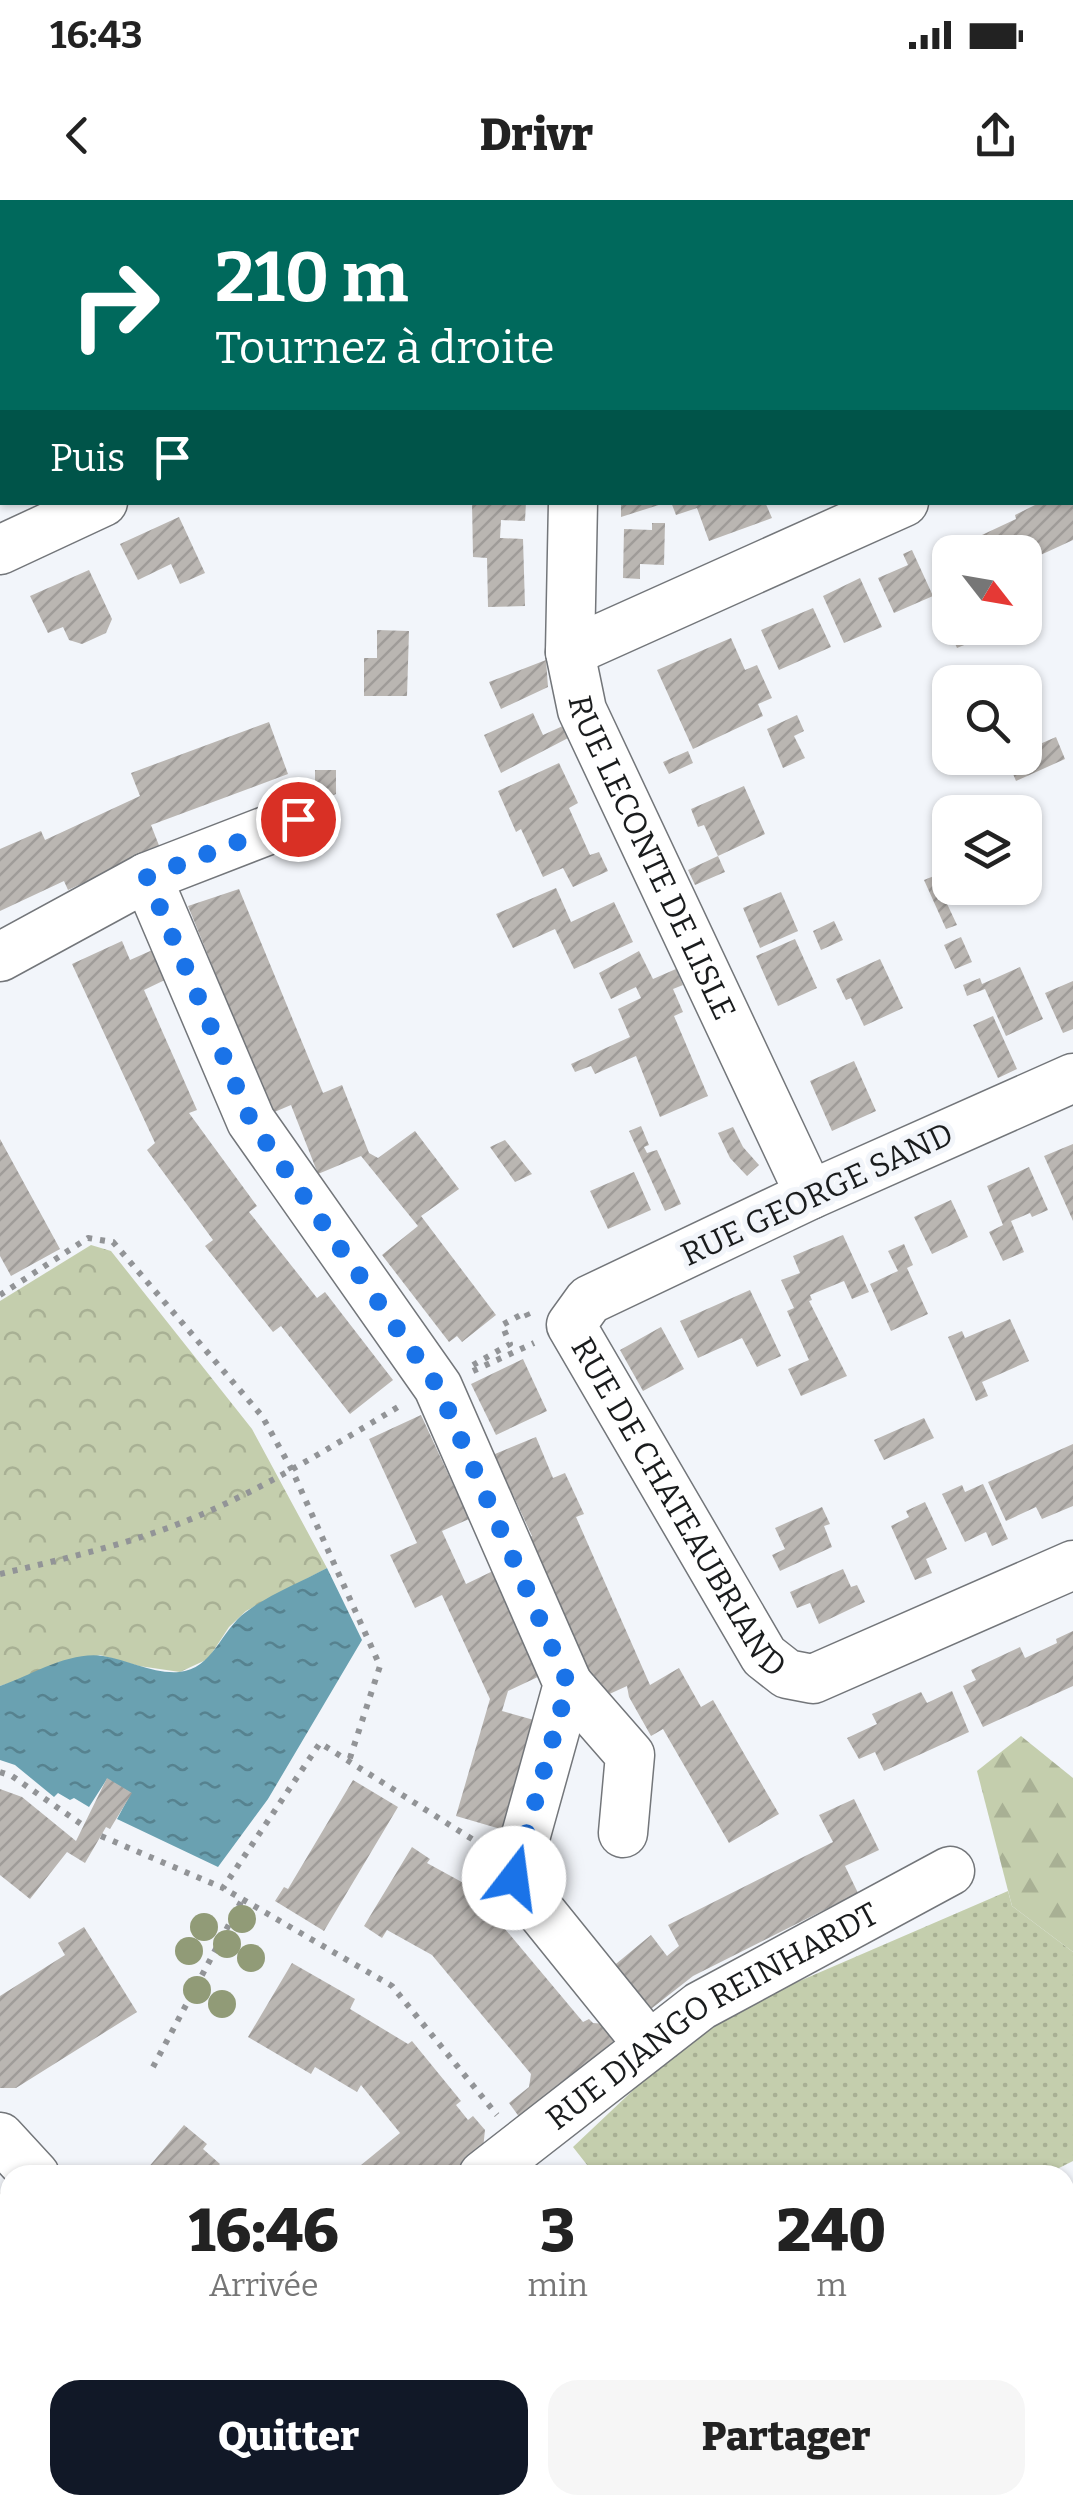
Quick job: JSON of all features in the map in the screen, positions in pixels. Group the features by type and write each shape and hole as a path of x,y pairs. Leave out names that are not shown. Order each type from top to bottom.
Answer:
{"street":[{"path":"0,550 96,505"},
{"name":"RUE LECONTE DE LISLE","path":"573,505 570,652 582,710 810,1195"},
{"path":"570,652 897,505"},
{"path":"0,957 147,877 298,819"},
{"path":"147,877 251,1121 464,1375 568,1684 630,1755 623,1833"},
{"name":"RUE GEORGE SAND","path":"556,1333 589,1300 810,1195 1073,1078"},
{"name":"RUE DE CHATEAUBRIAND","path":"556,1333 764,1656 788,1674 813,1679 1073,1565"},
{"path":"568,1684 514,1878 648,2044"},
{"name":"RUE DJANGO REINHARDT","path":"495,2165 700,2006 950,1871"},
{"path":"0,2137 27,2165"}],"path":[{"path":"0,1295 88,1238 113,1242 262,1416 292,1470 380,1666 349,1761"},
{"path":"464,1375 474,1363 510,1344 502,1326 526,1312 556,1333"},
{"path":"0,1574 130,1540 196,1516 292,1470 417,1396 528,1346"},
{"path":"223,1888 320,1744 498,1855 514,1878"},
{"path":"0,1772 12,1776 84,1826"},
{"path":"100,1836 223,1888 392,1986 520,2143"},
{"path":"153,2067 242,1900"}],"green space":[{"path":"91,1245 111,1251 252,1429 327,1568 246,1611 229,1627 208,1659 180,1672 100,1655 0,1686 0,1301"},
{"path":"1021,1736 1073,1778 1073,1952 1012,1906 977,1771"},
{"path":"1008,1891 1012,1906 1073,1952 1073,2161 1065,2165 587,2165 573,2147 682,2044 758,1999"}],"water":[{"path":"327,1568 362,1640 268,1799 218,1867 117,1819 131,1793 107,1779 89,1807 58,1793 54,1797 15,1765 0,1760 0,1686 64,1660 90,1655 160,1671 191,1669 209,1656 246,1612"}],"building":[{"path":"472,505 526,505 525,521 501,520 500,538 523,539 525,606 488,607 487,558 473,557"},
{"path":"621,505 659,505 621,517"},
{"path":"672,505 766,505 772,518 709,541 697,508 676,515"},
{"path":"1035,505 1073,505 1073,540 1042,554 1042,535 982,535 1016,519 1015,515"},
{"path":"179,517 205,573 180,584 171,564 138,580 120,544"},
{"path":"652,523 665,523 664,565 640,564 640,579 623,578 624,529 652,530"},
{"path":"912,550 932,596 894,613 878,578 908,565 903,554"},
{"path":"89,570 112,619 106,633 82,644 69,640 63,627 48,633 30,596"},
{"path":"860,578 882,627 844,643 823,596"},
{"path":"813,608 831,647 779,670 761,630"},
{"path":"377,630 409,631 407,696 364,696 364,658 377,658"},
{"path":"731,638 745,670 757,665 772,698 758,704 763,716 693,749 657,670"},
{"path":"546,660 548,687 501,709 489,682"},
{"path":"533,713 543,735 565,725 570,737 501,773 484,735"},
{"path":"797,715 804,731 794,736 805,758 783,768 767,729"},
{"path":"269,722 288,774 151,825 160,848 68,890 64,881 0,911 0,849 41,831 45,840 140,796 131,773"},
{"path":"1056,737 1065,759 1042,769 1042,743"},
{"path":"688,751 693,763 669,774 663,762"},
{"path":"559,763 578,803 569,808 590,855 599,852 608,871 573,887 563,868 543,877 521,829 516,832 498,791"},
{"path":"315,770 336,770 336,794 315,804"},
{"path":"744,786 765,834 718,856 704,825 698,827 691,809"},
{"path":"718,856 725,872 695,885 688,870"},
{"path":"932,877 932,898 924,880"},
{"path":"556,888 571,922 614,902 633,942 574,969 555,929 513,948 496,914"},
{"path":"239,889 323,1093 342,1085 369,1153 378,1158 415,1131 459,1189 421,1216 496,1315 462,1342 457,1336 449,1342 382,1255 418,1226 361,1156 318,1174 291,1105 272,1113 188,906"},
{"path":"781,892 798,931 760,948 743,908"},
{"path":"935,905 948,905 957,925 946,929"},
{"path":"834,921 843,940 821,950 813,931"},
{"path":"961,937 972,962 955,969 944,945"},
{"path":"795,939 817,988 778,1006 756,956"},
{"path":"122,941 130,960 157,948 171,977 144,990 197,1110 189,1113 257,1206 249,1212 317,1298 325,1292 393,1380 350,1414 281,1326 273,1332 205,1246 213,1240 147,1150 155,1143 72,964"},
{"path":"639,951 653,979 676,969 683,985 673,989 683,1012 674,1016 708,1096 660,1117 636,1056 595,1074 591,1066 575,1072 571,1064 630,1037 618,1009 641,998 636,987 611,999 599,973"},
{"path":"880,959 903,1008 864,1026 851,998 846,1000 836,979"},
{"path":"1020,967 1043,1019 1006,1036 985,989 967,996 963,985 980,978 982,984"},
{"path":"1073,981 1073,1029 1063,1033 1045,993"},
{"path":"993,1016 1017,1069 998,1078 973,1025"},
{"path":"854,1061 876,1111 832,1131 810,1081"},
{"path":"641,1126 649,1145 644,1147 647,1153 657,1150 681,1204 665,1211 629,1131"},
{"path":"733,1127 743,1147 759,1165 747,1176 730,1158 718,1133"},
{"path":"0,1139 60,1249 11,1276 0,1256"},
{"path":"505,1140 532,1174 515,1182 490,1147"},
{"path":"1073,1144 1073,1221 1044,1156"},
{"path":"1029,1167 1048,1210 1011,1221 1024,1252 1003,1261 989,1232 1003,1225 987,1186"},
{"path":"634,1172 651,1210 608,1229 590,1191"},
{"path":"951,1200 968,1237 932,1254 914,1217"},
{"path":"843,1235 869,1292 852,1299 844,1281 810,1295 809,1301 847,1376 801,1396 788,1369 809,1360 787,1311 794,1308 781,1280 800,1273 793,1256"},
{"path":"904,1244 913,1265 907,1268 928,1314 891,1331 870,1284 898,1271 888,1251"},
{"path":"750,1290 781,1356 757,1367 742,1338 698,1358 680,1321"},
{"path":"1010,1319 1029,1361 982,1382 988,1396 976,1401 948,1337 962,1331 965,1338"},
{"path":"661,1327 684,1369 643,1391 620,1350"},
{"path":"523,1359 547,1411 496,1435 471,1384"},
{"path":"421,1415 469,1519 442,1531 466,1584 493,1571 542,1675 508,1691 502,1711 541,1722 511,1832 456,1816 490,1699 442,1595 415,1608 390,1555 417,1543 369,1439"},
{"path":"924,1418 934,1438 884,1460 874,1440"},
{"path":"536,1437 553,1478 565,1473 584,1514 576,1517 650,1685 679,1668 701,1707 713,1700 779,1814 729,1843 663,1729 651,1736 627,1686 594,1701 524,1539 532,1536 513,1495 502,1500 483,1459"},
{"path":"1073,1444 1073,1506 1042,1519 1036,1507 1006,1521 988,1482"},
{"path":"983,1484 1008,1539 992,1546 986,1532 965,1542 942,1494 962,1485 965,1492"},
{"path":"925,1502 947,1549 926,1559 932,1573 915,1580 891,1526 909,1517 906,1511"},
{"path":"822,1507 830,1524 824,1526 832,1547 780,1571 772,1555 785,1549 775,1528"},
{"path":"843,1569 851,1587 857,1585 865,1602 819,1624 810,1603 797,1608 790,1592"},
{"path":"1073,1631 1073,1686 983,1727 963,1686 976,1680 971,1670 1020,1647 1025,1658"},
{"path":"952,1691 969,1732 884,1771 875,1752 859,1759 847,1738 877,1724 872,1714 921,1692 927,1703"},
{"path":"107,1778 132,1793 85,1863 67,1852 30,1899 0,1875 0,1789 22,1797 76,1841"},
{"path":"353,1780 398,1807 324,1931 275,1901 284,1887 288,1889"},
{"path":"854,1799 879,1850 845,1866 858,1893 693,1976 647,2012 611,1968 651,1935 667,1956 679,1946 668,1925 833,1842 819,1815"},
{"path":"412,1847 430,1859 427,1863 469,1886 583,2022 589,2019 607,2024 621,2035 520,2118 509,2103 529,2087 531,2074 432,1955 387,1930 382,1938 364,1926"},
{"path":"84,1927 137,2012 16,2088 0,2088 0,1996 65,1955 58,1943"},
{"path":"292,1963 355,1999 350,2009 408,2044 412,2041 461,2101 456,2105 468,2120 473,2116 485,2130 483,2149 464,2165 361,2165 400,2133 361,2085 357,2092 315,2067 311,2074 248,2037"},
{"path":"184,2125 207,2144 203,2149 220,2164 219,2165 150,2165"}],"route":[{"path":"298,819 147,877 251,1121 438,1387 568,1684 514,1878"}]}
